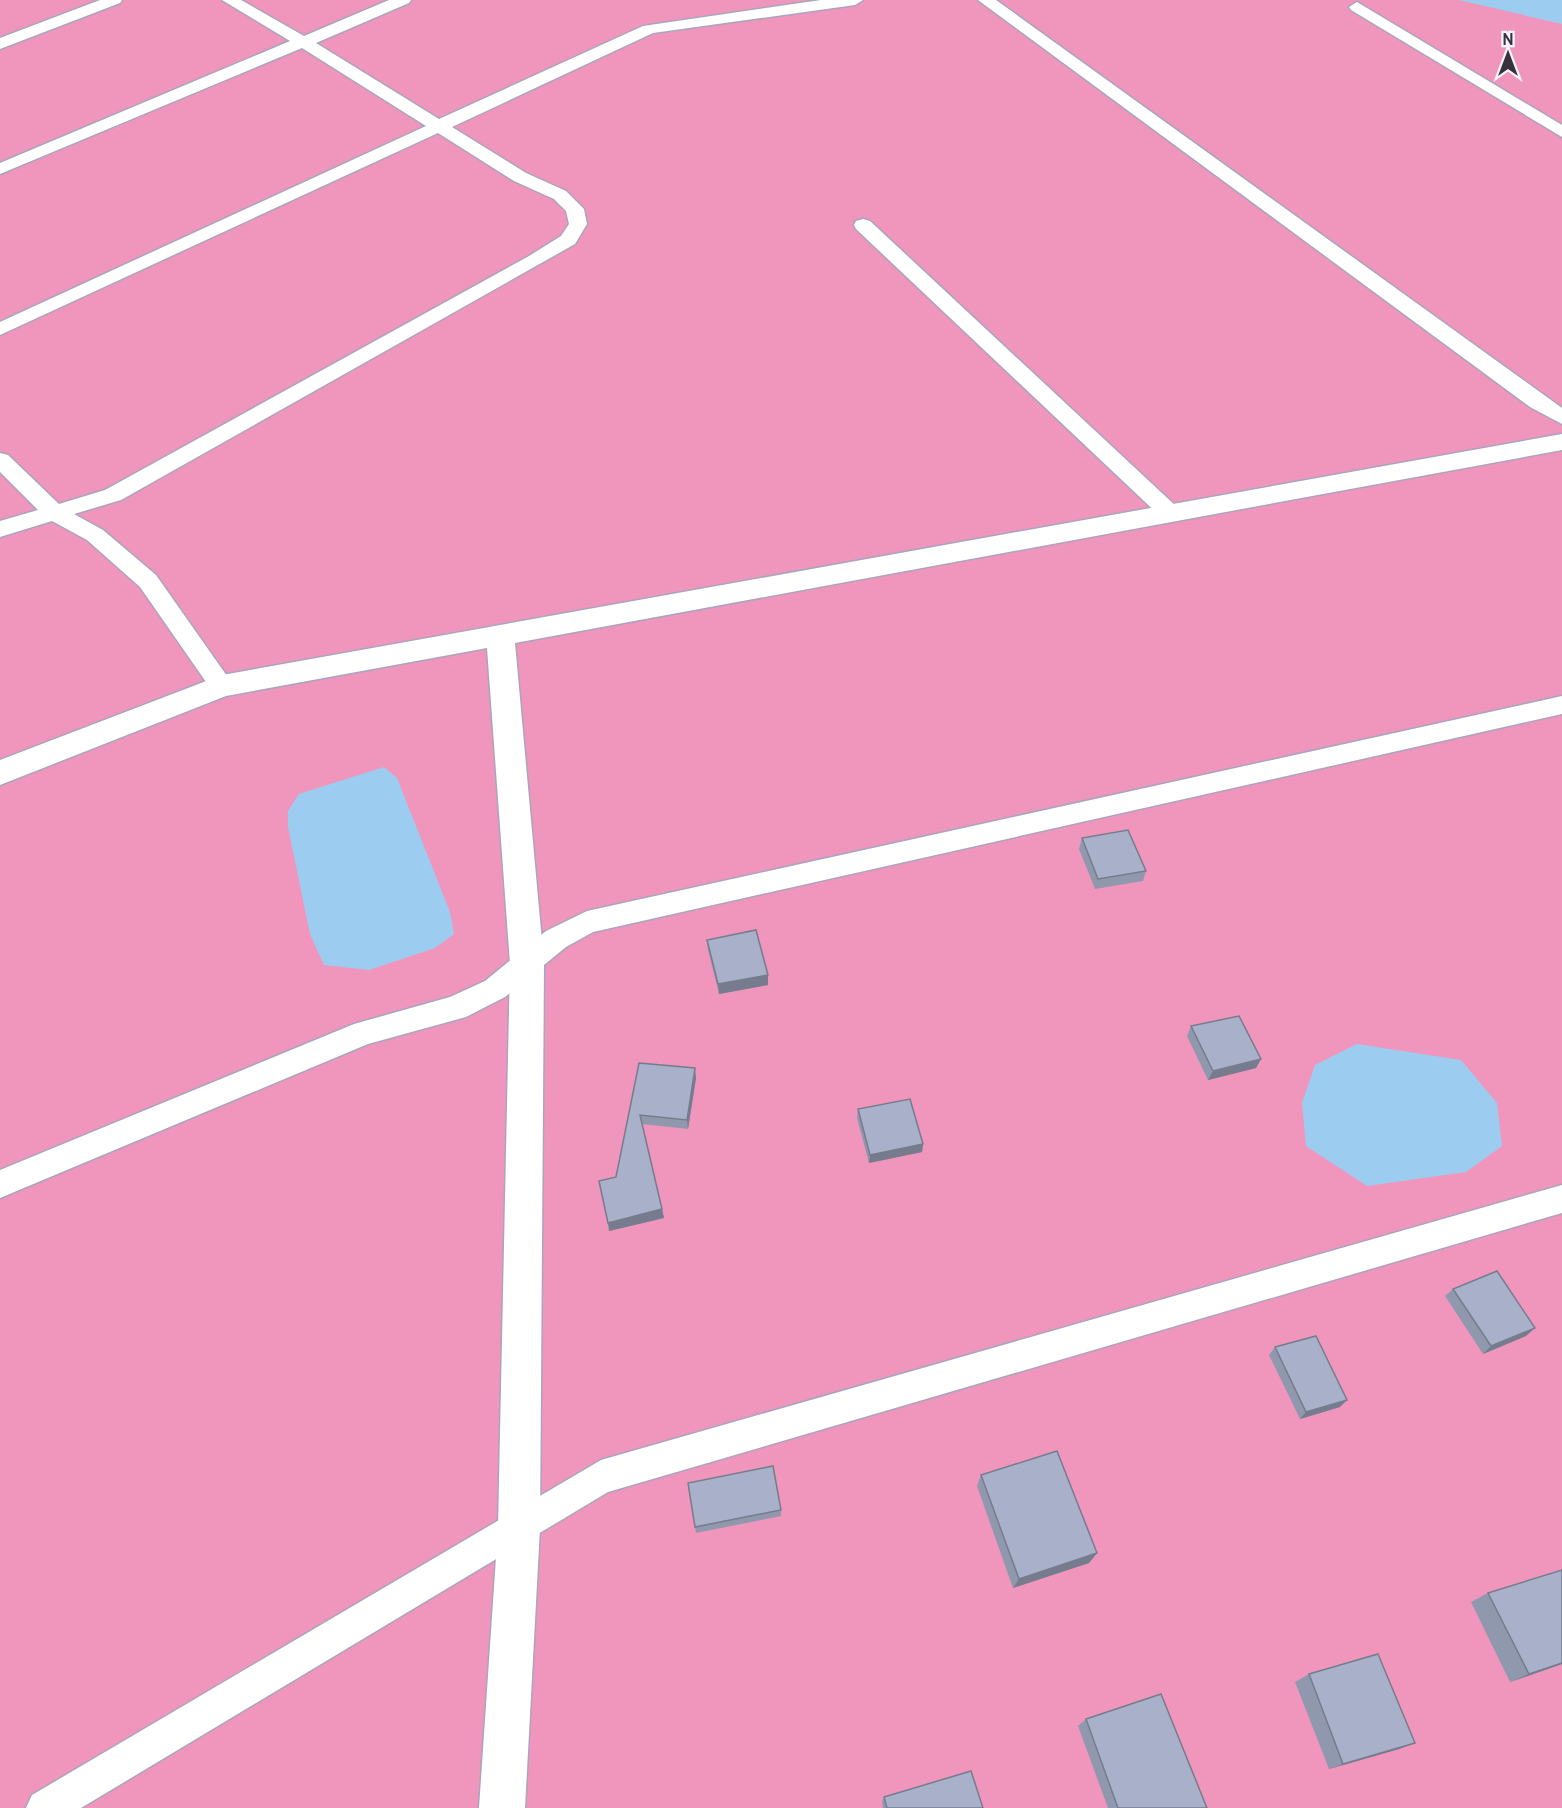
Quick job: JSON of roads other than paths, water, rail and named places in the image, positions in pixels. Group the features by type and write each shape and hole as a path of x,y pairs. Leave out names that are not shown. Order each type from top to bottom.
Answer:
{"street":[{"path":"0,772 222,686 1562,442"},
{"path":"500,634 526,964 519,1528 502,1808"}],"lane":[{"path":"0,44 114,0"},
{"path":"0,529 113,495 568,240 578,224 575,209 560,195 520,177 305,43 230,0"},
{"path":"0,169 403,0"},
{"path":"0,329 649,29 855,0"},
{"path":"986,0 1537,402 1562,417"},
{"path":"1357,7 1562,132"},
{"path":"863,225 1170,513"},
{"path":"0,460 56,514 96,535 148,581 222,686"},
{"path":"0,1184 364,1033 456,1008 495,989 556,939 587,922 1562,705"},
{"path":"45,1808 519,1528 601,1477 1562,1199"}],"water":[{"path":"1459,0 1562,0 1562,24"},
{"path":"384,767 397,778 450,912 454,934 435,948 369,970 324,965 310,934 288,827 288,811 299,794"},
{"path":"1357,1044 1461,1060 1497,1103 1502,1146 1466,1172 1367,1186 1306,1146 1302,1103 1315,1065"}]}
